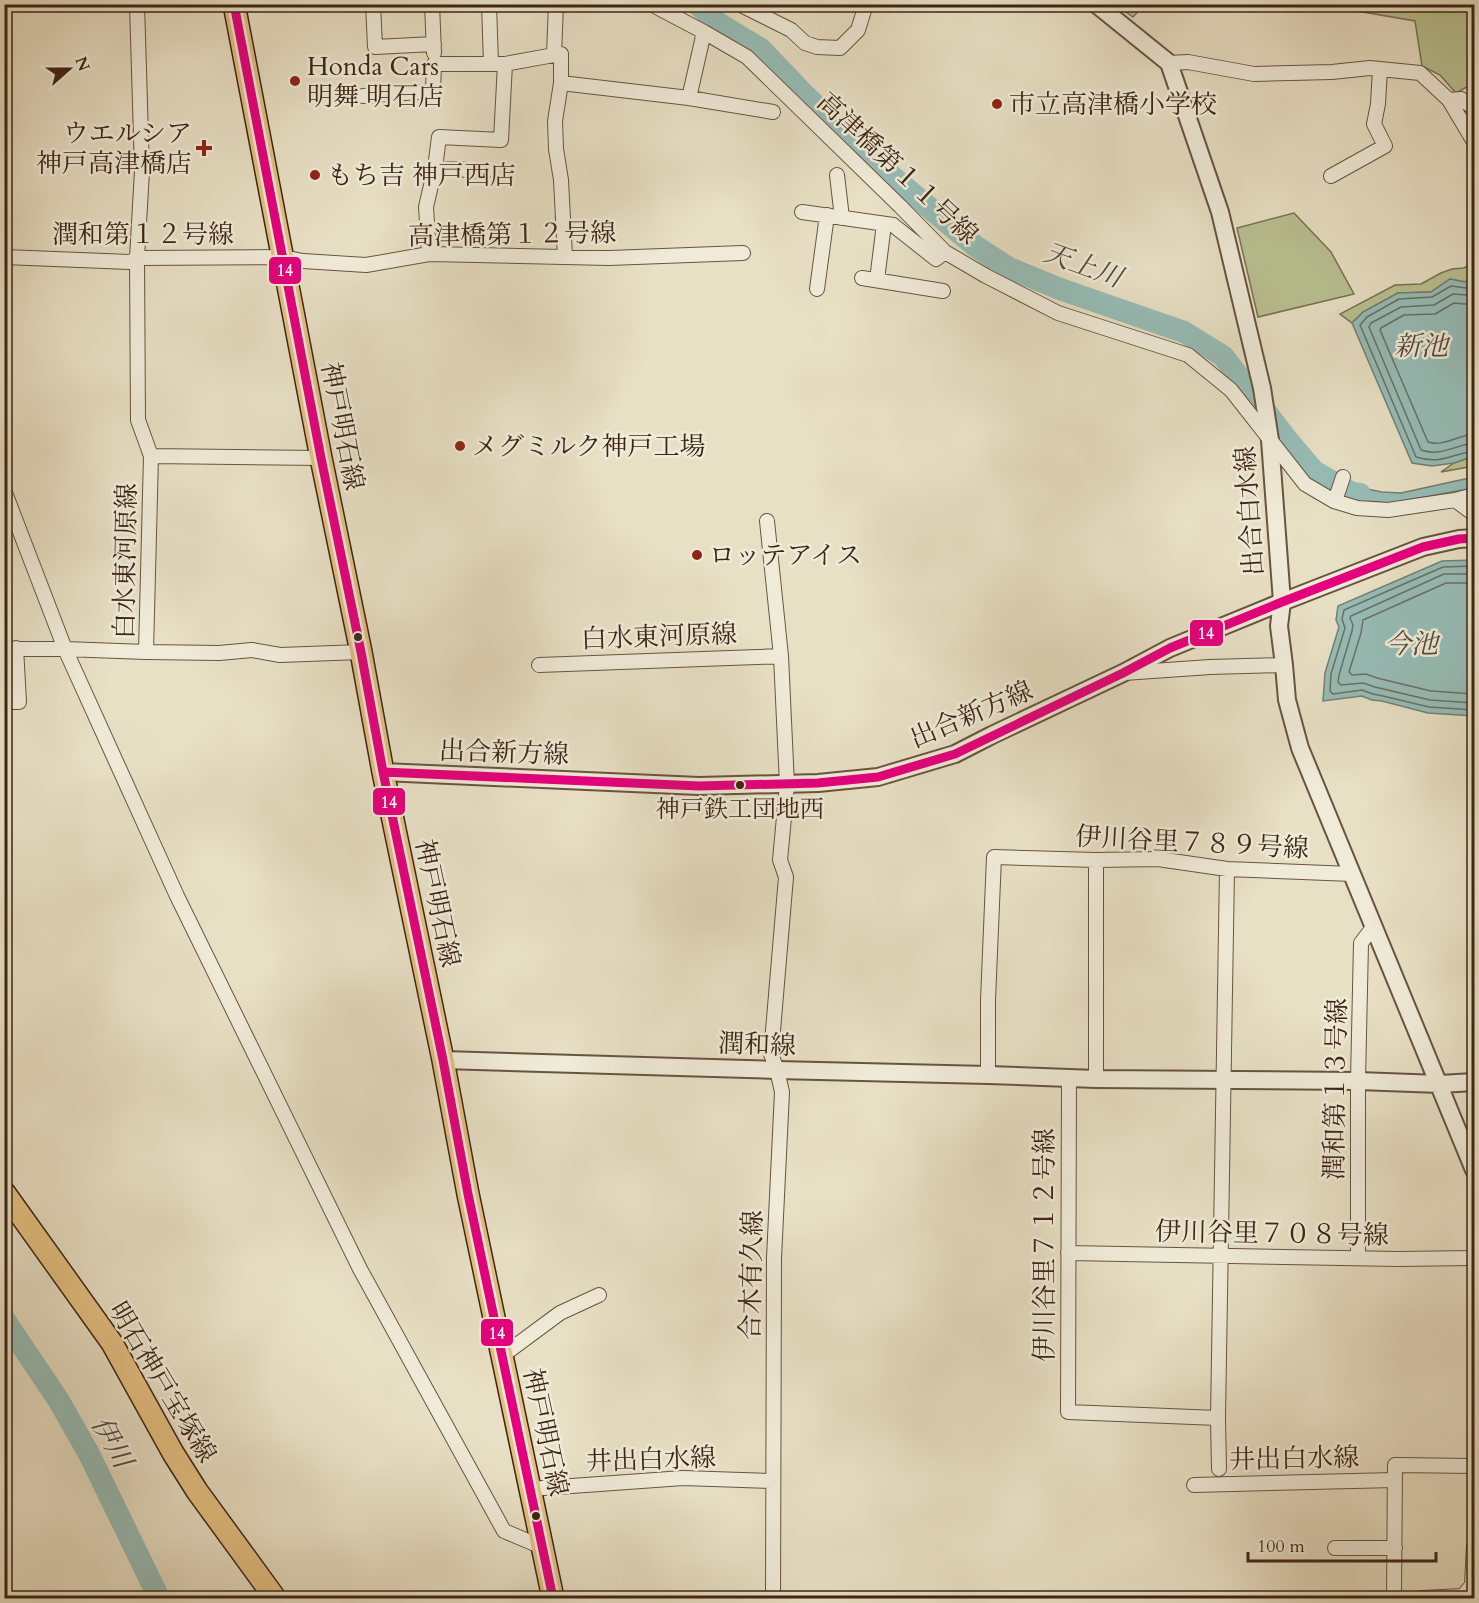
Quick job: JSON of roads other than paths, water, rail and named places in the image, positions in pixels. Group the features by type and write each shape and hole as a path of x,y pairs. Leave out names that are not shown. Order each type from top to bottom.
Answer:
{"main road":[{"name":"神戸明石線","path":"234,4 383,772 553,1599"},
{"name":"明石神戸宝塚線","path":"4,1192 112,1343 173,1453 197,1491 275,1599"}],"street":[{"name":"白水東河原線","path":"137,4 142,171 137,258 138,420 151,456 146,652 219,653 252,650 280,655 361,652"},
{"path":"373,4 375,46 434,44"},
{"path":"363,96 433,91 432,4"},
{"path":"489,4 491,64"},
{"path":"554,55 556,4"},
{"name":"高津橋第１１号線","path":"651,4 747,57 945,252 1058,313 1188,355 1231,390 1305,484 1335,501 1357,508 1388,510 1474,495"},
{"path":"739,4 791,30 805,43 817,47 840,48 858,30 866,4"},
{"path":"1096,4 1169,63 1188,62 1254,74 1332,72 1370,68 1419,73 1449,100 1474,142"},
{"path":"689,98 704,32"},
{"path":"434,64 505,64 561,54 561,83 555,121 565,257"},
{"name":"出合白水線","path":"1169,63 1220,212 1262,388 1270,440 1282,602 1278,626 1287,700 1300,748 1474,1170"},
{"path":"429,255 426,207 439,137 501,140 505,64"},
{"path":"1331,176 1385,146 1374,124 1378,104 1380,69"},
{"path":"561,83 689,98 773,112"},
{"path":"1449,100 1461,99 1474,108"},
{"path":"435,168 486,171"},
{"path":"837,175 842,218"},
{"path":"802,212 893,225 936,259 945,252"},
{"path":"816,289 827,215"},
{"path":"877,280 884,224"},
{"name":"高津橋第１２号線","path":"283,257 303,261 366,265 429,255 609,258 743,253"},
{"name":"潤和第１２号線","path":"4,257 130,262 137,258 283,257"},
{"path":"862,278 943,291"},
{"path":"151,456 321,458"},
{"path":"1335,501 1343,477"},
{"path":"4,490 65,649 177,896 360,1269 504,1531 542,1547"},
{"path":"1455,500 1474,514"},
{"name":"合木有久線","path":"767,521 781,656 787,785 780,860 786,877 771,1054 782,1092 774,1258 772,1599"},
{"name":"出合新方線","path":"383,772 699,786 787,785 878,777 956,754 1123,674 1170,648 1282,602 1423,547 1474,538"},
{"path":"4,702 19,702 10,649 146,652"},
{"name":"白水東河原線","path":"539,665 781,656"},
{"path":"1123,674 1210,667 1284,665"},
{"name":"伊川谷里７８９号線","path":"988,1075 988,1000 994,857 1158,859 1227,869 1352,874"},
{"path":"1096,860 1096,1079"},
{"path":"1219,1468 1227,869"},
{"name":"潤和第１３号線","path":"1358,1258 1361,944 1374,926"},
{"name":"潤和線","path":"443,1060 1096,1079 1358,1081 1440,1084 1474,1082"},
{"name":"伊川谷里７１２号線","path":"1069,1078 1068,1412 1218,1419"},
{"name":"伊川谷里７０８号線","path":"1068,1253 1221,1257 1474,1258"},
{"path":"502,1356 560,1313 599,1294"},
{"name":"井出白水線","path":"1194,1485 1395,1480 1395,1465 1474,1466"},
{"name":"井出白水線","path":"530,1489 683,1478 773,1480"},
{"path":"1394,1599 1395,1480"},
{"path":"1422,1599 1463,1596 1472,1585 1474,1545"},
{"path":"1335,1548 1395,1548"}],"water":[{"name":"新池","path":"1474,276 1474,456 1454,463 1432,466 1412,463 1352,323 1363,312 1398,293 1431,292 1450,279 1465,282"},
{"path":"1474,477 1474,488 1391,503 1341,496 1345,484 1350,486 1352,483 1357,484 1357,487 1401,493"},
{"name":"今池","path":"1474,560 1474,716 1428,713 1362,696 1323,701 1325,673 1339,627 1336,620 1338,606 1442,561"}],"waterway":[{"name":"天上川","path":"697,4 718,23 761,49 869,157 975,246 1009,268 1060,289 1184,332 1223,356 1314,471 1352,493 1360,494"},
{"name":"伊川","path":"4,1319 59,1401 89,1454 159,1598"}],"place":[{"name":"Honda Cars 明舞 明石店","path":"295,81"},
{"name":"市立高津橋小学校","path":"997,104"},
{"name":"ウエルシア 神戸高津橋店","path":"204,148"},
{"name":"もち吉 神戸西店","path":"315,175"},
{"name":"メグミルク神戸工場","path":"460,446"},
{"name":"ロッテアイス","path":"697,555"},
{"name":"神戸鉄工団地西","path":"740,785"}]}
